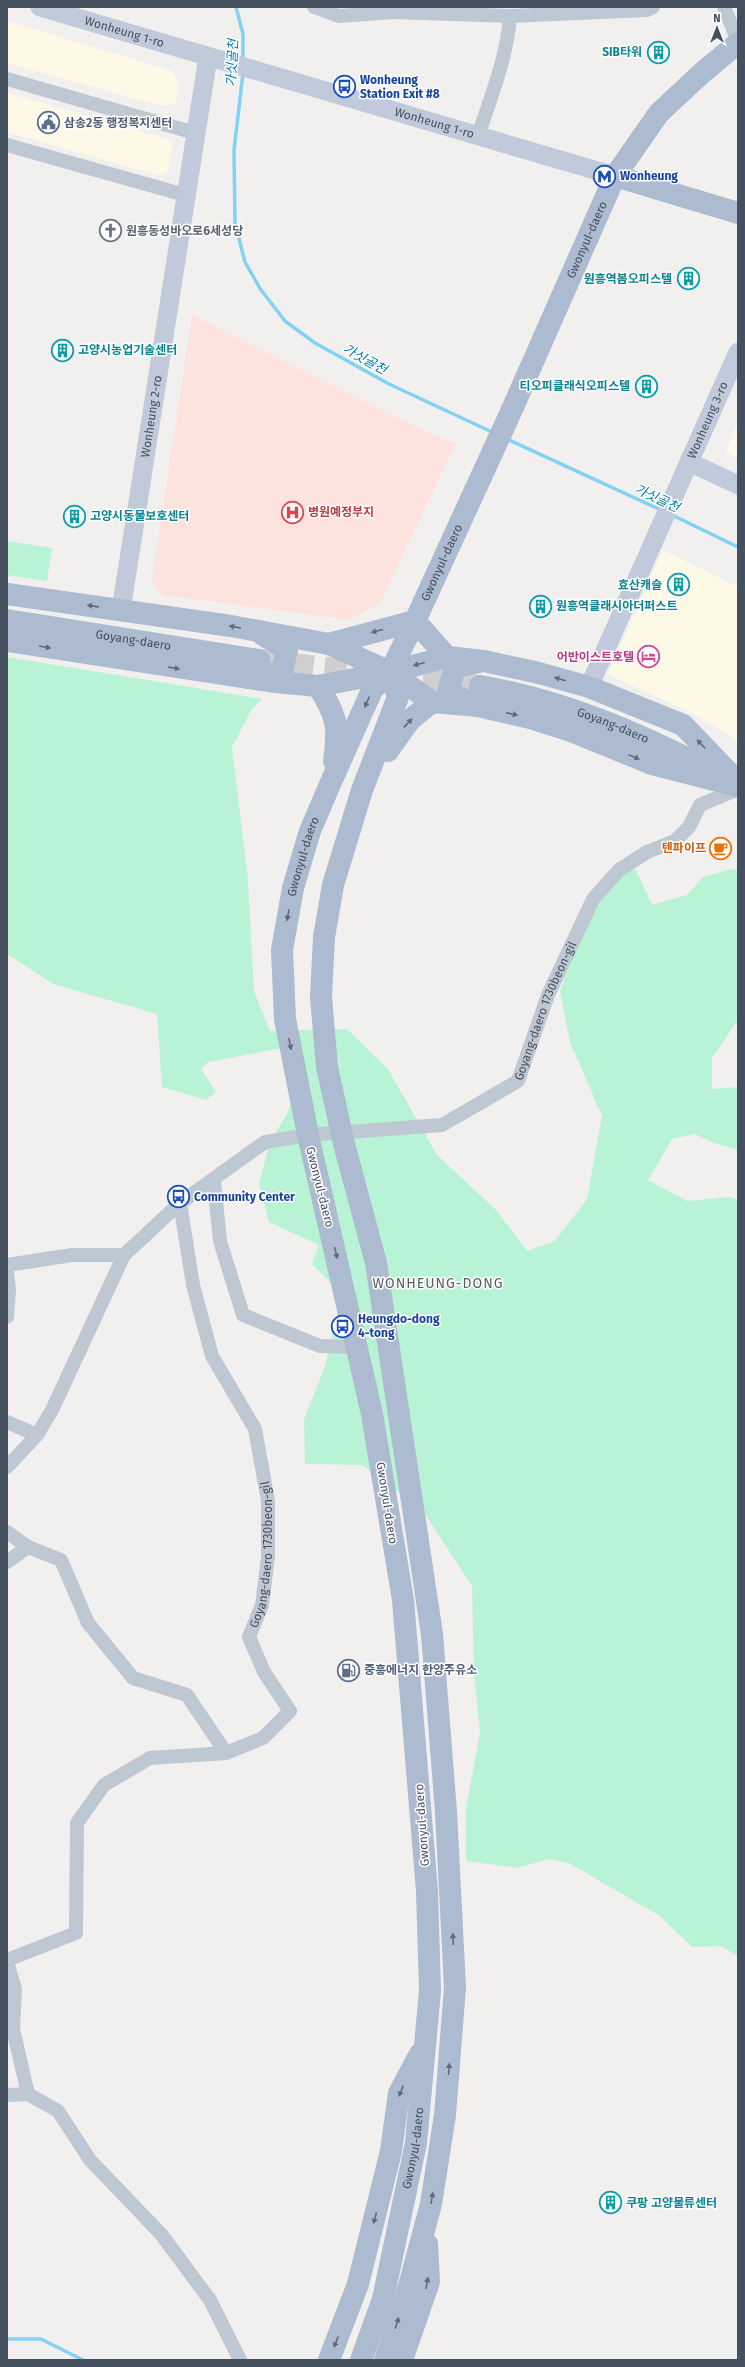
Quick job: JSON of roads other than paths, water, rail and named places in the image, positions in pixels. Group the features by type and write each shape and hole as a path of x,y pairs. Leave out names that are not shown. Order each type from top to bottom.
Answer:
{"main road":[{"name":"Gwonyul-daero","path":"361,2360 383,2299 416,2143 430,1990 427,1891 403,1600 372,1414 358,1347 308,1135 285,1019 282,950 293,888 310,831 331,782 372,690 390,672 415,620 493,453 615,176 659,114 702,73 738,42"},
{"path":"615,176 738,213"},
{"path":"7,594 258,631 329,644 390,672 432,702"},
{"name":"Goyang-daero","path":"7,620 254,669"},
{"path":"329,644 415,620 447,656"},
{"path":"7,641 282,671 286,650 258,631"},
{"path":"254,669 318,686 390,672 447,656 484,661 539,673 588,687 683,725 738,784"},
{"path":"484,661 454,667 448,692 479,696 530,718 571,731 652,764 738,784"},
{"name":"Gwonyul-daero","path":"385,2360 409,2286 426,2223 445,2114 455,1987 446,1812 432,1634 376,1263 341,1133 327,1067 321,997 324,937 333,885 362,790 398,697 390,672"},
{"path":"318,686 336,717 337,740 331,782"},
{"path":"362,790 398,734 432,702 479,696"},
{"path":"329,2360 358,2284 391,2150 399,2093 425,2044"},
{"path":"402,2360 429,2282 426,2223"}],"street":[{"name":"Wonheung 1-ro","path":"40,7 615,176"},
{"path":"314,7 339,16 394,12 510,16 647,10 653,7"},
{"path":"724,7 738,42"},
{"path":"478,136 501,67 508,39 510,16"},
{"name":"Wonheung 2-ro","path":"121,610 185,195 208,57"},
{"path":"7,79 195,133"},
{"path":"7,145 185,195"},
{"name":"Wonheung 3-ro","path":"588,687 738,353"},
{"path":"689,462 738,486"},
{"name":"Goyang-daero 1730beon-gil","path":"7,1467 37,1435 52,1410 124,1255 180,1203 214,1181 264,1142 308,1135 442,1125 518,1081 548,995 593,899 619,870 647,852 675,841 689,827 700,805 738,789"},
{"path":"214,1181 220,1241 243,1315 320,1346 358,1347"},
{"name":"Goyang-daero 1730beon-gil","path":"28,2094 13,2029 15,1989 7,1961 76,1933 77,1823 104,1785 150,1758 226,1753 263,1738 290,1711 264,1672 248,1637 262,1605 268,1557 268,1501 255,1429 212,1356 193,1286 180,1203"},
{"path":"7,1265 72,1255 124,1255"},
{"path":"7,1273 9,1289 7,1317"},
{"path":"7,1422 37,1435"},
{"path":"7,1532 28,1547 61,1560 88,1623 133,1678 187,1695 226,1753"},
{"path":"7,1562 28,1547"},
{"path":"7,2095 28,2094 58,2111 90,2160 161,2234 210,2300 240,2360"}],"waterway":[{"name":"가싯골천","path":"236,7 243,34 243,61"},
{"name":"가싯골천","path":"243,73 234,150 235,223 245,262 261,290 285,321 315,343 389,384 494,433"},
{"name":"가싯골천","path":"507,439 661,510"},
{"name":"가싯골천","path":"672,515 738,547"},
{"path":"7,2339 41,2339 83,2360"}],"tunnel":[{"path":"259,660 480,686"}],"place":[{"name":"SIB타워","path":"658,52"},
{"name":"Wonheung Station Exit #8","path":"345,87"},
{"name":"삼송2동 행정복지센터","path":"48,123"},
{"name":"Wonheung","path":"605,176"},
{"name":"원흥동성바오로6세성당","path":"110,231"},
{"name":"원흥역봄오피스텔","path":"688,279"},
{"name":"고양시농업기술센터","path":"62,350"},
{"name":"티오피클래식오피스텔","path":"646,386"},
{"name":"병원예정부지","path":"293,512"},
{"name":"고양시동물보호센터","path":"74,516"},
{"name":"효산캐슬","path":"678,585"},
{"name":"원흥역클래시아더퍼스트","path":"540,606"},
{"name":"어반이스트호텔","path":"649,657"},
{"name":"텐파이프","path":"721,848"},
{"name":"Community Center","path":"178,1197"},
{"name":"Heungdo-dong 4-tong","path":"343,1326"},
{"name":"중흥에너지 한양주유소","path":"348,1670"},
{"name":"쿠팡 고양물류센터","path":"610,2203"}],"district":[{"name":"WONHEUNG-DONG","path":"438,1283"}]}
